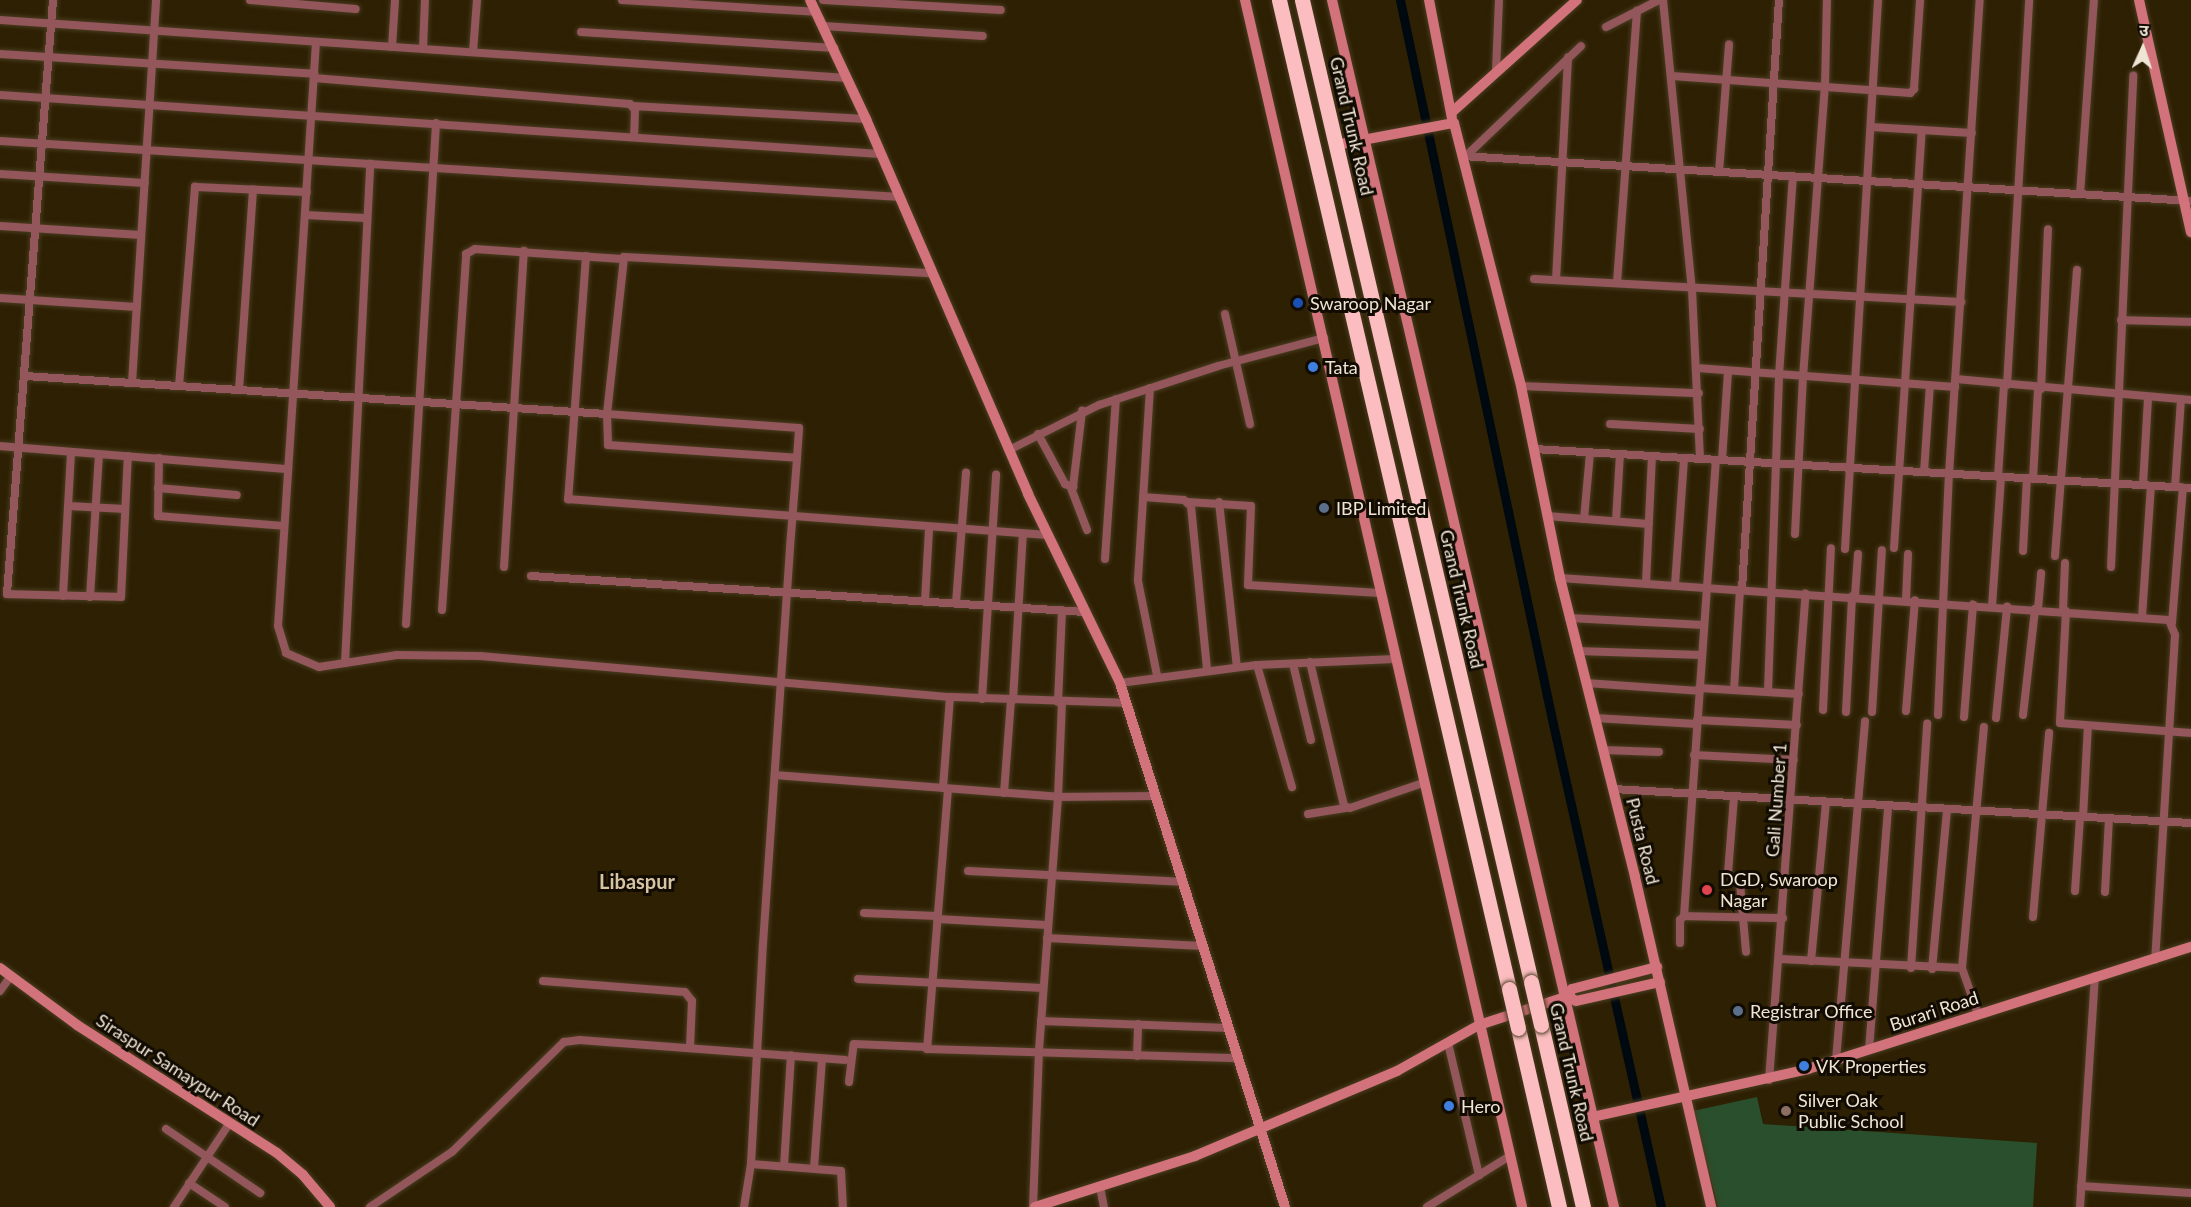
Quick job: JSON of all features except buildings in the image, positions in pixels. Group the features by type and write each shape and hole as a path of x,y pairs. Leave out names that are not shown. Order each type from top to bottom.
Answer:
{"highway":[{"path":"1279,0 1560,1207"},
{"name":"Grand Trunk Road","path":"1302,0 1583,1207"}],"main road":[{"path":"810,0 866,119 1047,535 1120,683 1285,1207"},
{"path":"1245,0 1522,1207"},
{"path":"1332,0 1614,1207"},
{"name":"Pusta Road","path":"1429,0 1452,117 1464,156 1521,386 1569,618 1657,967 1711,1207"},
{"path":"1336,145 1440,124 1452,117 1496,71 1577,0"},
{"path":"2139,0 2188,201 2191,232"},
{"name":"Burari Road","path":"1592,1118 1684,1094 1769,1080 2191,947"},
{"path":"1034,1207 1100,1187 1262,1129 1397,1071 1479,1025 1566,996 1572,989 1657,967"},
{"name":"Siraspur Samaypur Road","path":"0,968 76,1025 293,1165 330,1207"},
{"path":"1566,996 1576,1000 1660,982"}],"street":[{"path":"53,0 7,594 121,597 128,456"},
{"path":"132,383 156,0"},
{"path":"250,0 356,9"},
{"path":"392,47 395,0"},
{"path":"423,49 425,0"},
{"path":"473,52 477,0"},
{"path":"622,0 816,12"},
{"path":"823,0 1001,10"},
{"path":"1496,71 1499,0"},
{"path":"1606,27 1659,0"},
{"path":"1663,0 1692,289 1701,459"},
{"path":"1734,690 1779,0"},
{"path":"1796,534 1797,465 1826,87 1827,0"},
{"path":"1845,549 1858,296 1878,0"},
{"path":"1672,75 1873,91 1913,91 1920,0"},
{"path":"1938,715 1946,602 1949,474 1980,0"},
{"path":"1992,606 2029,0"},
{"path":"2080,194 2094,0"},
{"path":"1617,284 1637,11"},
{"path":"0,20 847,78"},
{"path":"823,26 983,36"},
{"path":"580,32 834,48"},
{"path":"316,42 278,626 285,651 319,667 397,655 480,656 950,697 1127,704"},
{"path":"1719,172 1729,44"},
{"path":"1464,156 1581,46"},
{"path":"0,54 314,76 633,106 866,119"},
{"path":"1556,280 1568,57"},
{"path":"2111,567 2133,75"},
{"path":"0,95 880,154"},
{"path":"633,106 634,136"},
{"path":"406,624 416,402 436,123"},
{"path":"1871,127 1972,133"},
{"path":"1894,548 1903,384 1922,130"},
{"path":"0,141 900,197"},
{"path":"1464,156 2188,201"},
{"path":"345,663 365,218 370,164"},
{"path":"0,174 145,183"},
{"path":"1768,692 1779,375 1787,292 1793,176"},
{"path":"179,386 194,189 199,186 307,192"},
{"path":"239,390 253,189"},
{"path":"305,215 365,218"},
{"path":"0,226 141,235"},
{"path":"2023,551 2040,389 2048,229"},
{"path":"442,610 453,405 466,254 472,249 622,259 933,273"},
{"path":"504,567 512,408 524,251"},
{"path":"586,256 568,498 929,529 1047,535"},
{"path":"622,259 607,414 608,445 797,458"},
{"path":"2055,556 2077,270"},
{"path":"1534,279 1961,302"},
{"path":"0,298 137,308"},
{"path":"1225,314 1250,424"},
{"path":"2121,320 2191,322"},
{"path":"1009,450 1082,411 1236,361 1324,338"},
{"path":"1697,368 1930,386 1955,383 2005,385 2191,400"},
{"path":"1680,943 1680,920 1684,916 1707,587 1728,371"},
{"path":"24,376 799,428 751,1164 744,1207"},
{"path":"1521,386 1699,393"},
{"path":"1924,472 1930,386"},
{"path":"1150,388 1138,581 1157,675"},
{"path":"2142,617 2148,397"},
{"path":"1105,559 1116,399"},
{"path":"2155,959 2175,635 2172,623 2183,488 2181,399"},
{"path":"1071,488 1076,482 1082,411"},
{"path":"1610,424 1700,429"},
{"path":"1038,434 1065,484 1071,488 1087,530"},
{"path":"0,446 288,469"},
{"path":"1534,449 2183,488"},
{"path":"63,596 71,452"},
{"path":"1584,519 1590,453"},
{"path":"90,597 99,454"},
{"path":"1616,521 1620,454"},
{"path":"1646,583 1652,456"},
{"path":"159,458 158,516 284,526"},
{"path":"1675,585 1683,458"},
{"path":"956,603 966,472"},
{"path":"982,699 996,474"},
{"path":"158,488 237,495"},
{"path":"1143,497 1251,506 1248,585 1380,593"},
{"path":"1188,502 1193,511 1207,670"},
{"path":"1219,502 1237,667"},
{"path":"68,506 125,509"},
{"path":"1547,516 1649,524"},
{"path":"925,601 929,529"},
{"path":"0,531 11,532"},
{"path":"1004,793 1023,534"},
{"path":"1823,710 1832,548"},
{"path":"1872,712 1882,550"},
{"path":"1846,712 1853,596 1858,554"},
{"path":"1906,600 1908,554"},
{"path":"2065,563 2058,720 2064,724 2191,733"},
{"path":"2023,716 2041,573"},
{"path":"531,576 1084,612"},
{"path":"1560,578 1946,602 2165,619 2172,623"},
{"name":"Gali Number 1","path":"1769,1080 1780,959 1806,593"},
{"path":"1906,711 1915,600"},
{"path":"1964,717 1973,604"},
{"path":"1996,718 2007,607"},
{"path":"1034,1207 1039,1053 1058,797 1062,610"},
{"path":"1569,618 1704,625"},
{"path":"1577,651 1702,655"},
{"path":"1120,683 1157,675 1257,665 1395,659"},
{"path":"1311,662 1346,808"},
{"path":"1293,663 1311,740"},
{"path":"1257,665 1292,787"},
{"path":"1586,683 1799,694"},
{"path":"926,1047 946,789 950,697"},
{"path":"1595,718 1797,726"},
{"path":"1836,1060 1842,964 1865,721"},
{"path":"1911,968 1927,724"},
{"path":"2075,891 2088,726"},
{"path":"1978,1014 1962,968 1984,727"},
{"path":"2033,917 2049,733"},
{"path":"1603,750 1659,752"},
{"path":"1694,755 1794,760"},
{"path":"775,775 1058,797 1154,796"},
{"path":"1308,814 1346,808 1424,783"},
{"path":"1613,789 2191,824"},
{"path":"1728,873 1734,796"},
{"path":"1811,961 1827,802"},
{"path":"1869,1050 1888,806"},
{"path":"1932,969 1947,809"},
{"path":"2105,892 2109,819"},
{"path":"968,871 1182,882"},
{"path":"1740,883 1745,917 1746,952"},
{"path":"864,913 1047,925"},
{"path":"1684,916 1783,918"},
{"path":"1047,938 1202,946"},
{"path":"1780,959 1911,968 1962,968"},
{"path":"0,991 11,976"},
{"path":"2080,1207 2095,976"},
{"path":"858,979 1043,988"},
{"path":"543,981 685,992 692,1002 690,1047"},
{"path":"1041,1021 1229,1028"},
{"path":"1137,1056 1138,1024"},
{"path":"370,1207 452,1152 564,1042 690,1047 845,1060"},
{"path":"1448,1042 1479,1175"},
{"path":"849,1082 854,1044 1039,1053 1239,1058"},
{"path":"784,1166 791,1055"},
{"path":"814,1168 822,1059"},
{"path":"174,1207 229,1124"},
{"path":"166,1129 260,1193"},
{"path":"1427,1207 1510,1156"},
{"path":"751,1164 841,1171 843,1207"},
{"path":"189,1182 225,1207"},
{"path":"2081,1186 2191,1193"},
{"path":"1100,1187 1104,1207"}],"green space":[{"path":"1757,1097 1763,1124 2037,1143 2033,1207 1718,1207 1693,1111"}],"waterway":[{"path":"1400,0 1553,724 1661,1207"}],"place":[{"name":"Swaroop Nagar","path":"1298,303"},
{"name":"Tata","path":"1313,367"},
{"name":"IBP Limited","path":"1324,508"},
{"name":"DGD, Swaroop Nagar","path":"1707,890"},
{"name":"Registrar Office","path":"1738,1011"},
{"name":"VK Properties","path":"1804,1066"},
{"name":"Hero","path":"1449,1106"},
{"name":"Silver Oak Public School","path":"1786,1111"}],"district":[{"name":"Libaspur","path":"637,881"}]}
